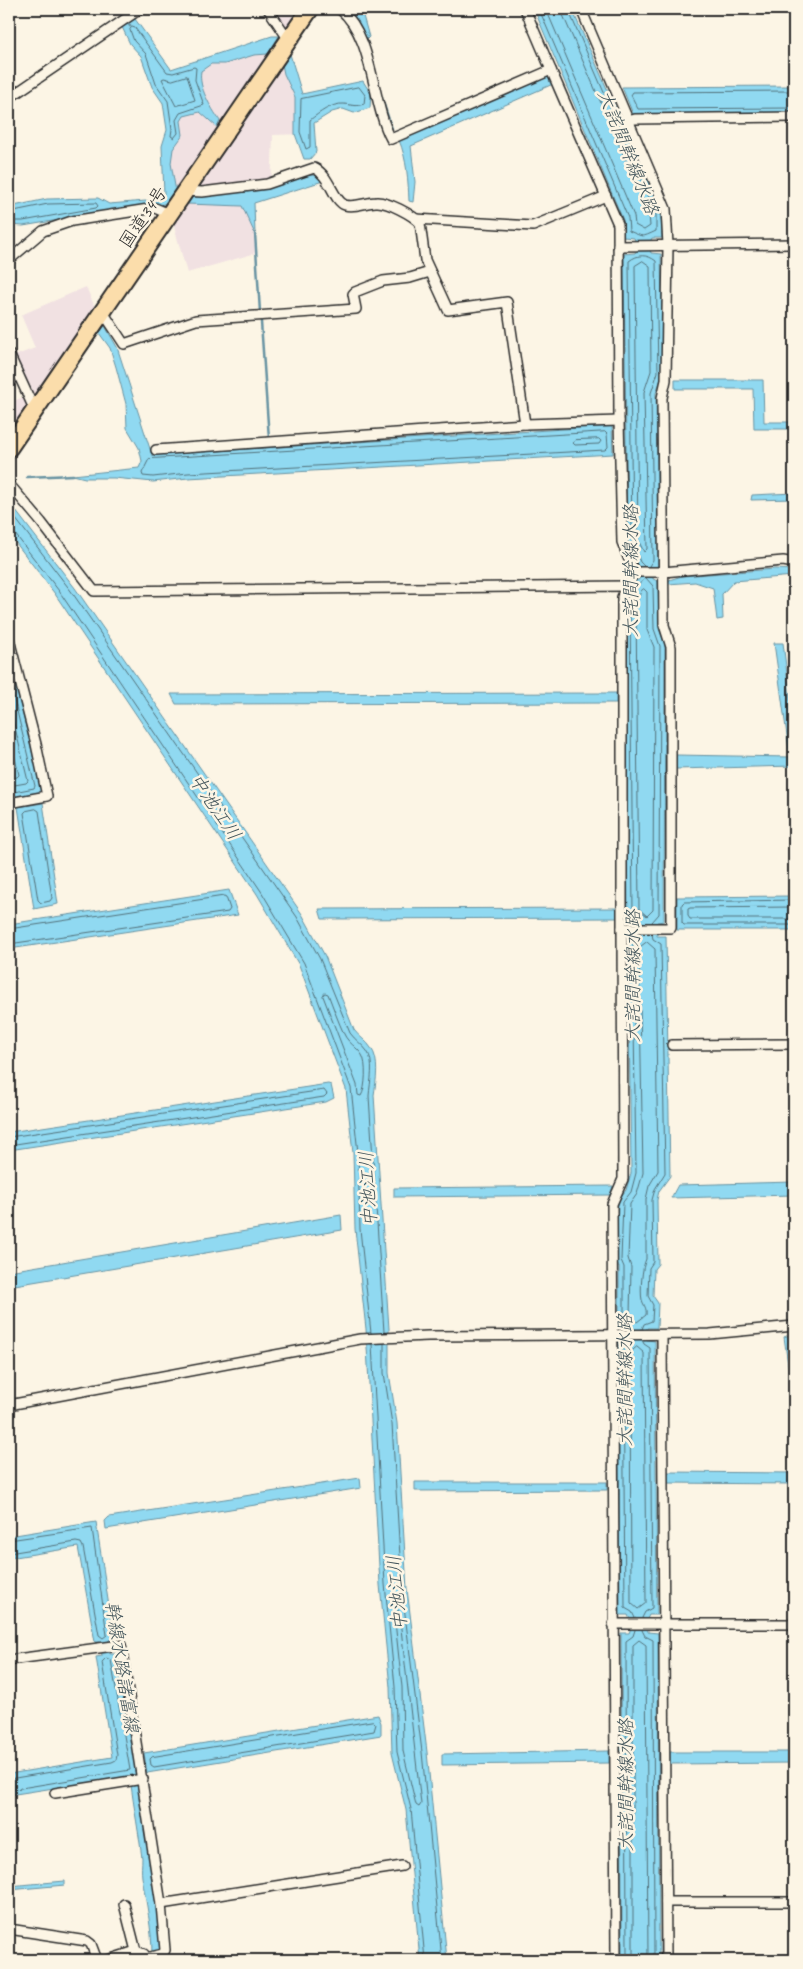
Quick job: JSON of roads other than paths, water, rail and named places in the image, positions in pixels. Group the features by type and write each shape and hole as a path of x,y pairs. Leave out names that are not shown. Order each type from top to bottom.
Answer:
{"highway":[{"name":"国道34号","path":"9,448 310,9"}],"street":[{"path":"9,98 140,9"},
{"path":"268,9 288,40"},
{"path":"340,9 354,27 363,48 384,127 391,140 552,70"},
{"path":"525,9 618,224 619,435 622,542 634,572 622,597 623,1179 612,1204 616,1960"},
{"path":"581,9 666,209 668,245 666,380 662,398 660,572 664,626 671,647 671,928 622,928"},
{"path":"628,121 635,118 794,117"},
{"path":"185,191 202,192 267,184 314,168 322,171 340,201 345,205 364,205 376,201 389,204 416,219 533,226 606,196"},
{"path":"9,260 43,230 72,221 155,208 169,214"},
{"path":"416,219 422,230 423,252 430,272 448,310 507,302 525,424"},
{"path":"618,246 794,244"},
{"path":"103,312 124,344 196,320 356,309 355,292 383,281 410,278 430,272"},
{"path":"9,354 13,377 35,411"},
{"path":"156,450 525,424 619,421"},
{"path":"9,484 42,522 94,591 627,586"},
{"path":"634,572 660,572 783,561 794,563"},
{"path":"9,639 36,744 47,796 9,803"},
{"path":"672,1045 794,1044"},
{"path":"9,1404 360,1339 396,1336 710,1334 794,1326"},
{"path":"662,1335 666,1960"},
{"path":"613,1624 794,1624"},
{"path":"9,1660 122,1645 161,1904 165,1950 164,1954 150,1958 136,1951 108,1960"},
{"path":"55,1793 143,1779"},
{"path":"161,1904 402,1866"},
{"path":"666,1902 794,1902"},
{"path":"124,1904 136,1951"},
{"path":"9,1929 87,1941 91,1944 97,1960"}],"water":[{"path":"348,9 361,9 369,37 367,39"},
{"name":"大詫間幹線水路","path":"534,9 572,9 661,212 662,238 652,238 650,242 636,242 634,238 623,237 623,220"},
{"path":"135,19 171,69 272,36 279,36 268,54 254,55 225,64 211,64 201,71 203,91 220,121 217,127 200,112 184,116 181,121 183,135 173,149 171,163 176,192 168,202 23,226 9,225 9,207 47,199 98,198 109,204 158,200 164,194 162,146 167,130 163,103 152,87 141,56 130,44 122,27"},
{"path":"290,54 302,94 363,81 371,94 370,108 354,113 343,109 332,112 314,123 316,152 310,159 304,159 295,134 295,97 284,74 282,64"},
{"path":"550,76 553,84 411,146 415,182 413,202 409,201 408,177 399,140"},
{"path":"794,86 794,113 633,114 622,87"},
{"path":"310,175 319,176 323,181 254,203 255,234 242,206 187,204 189,198 268,188"},
{"name":"大詫間幹線水路","path":"637,250 650,250 651,253 661,254 663,373 656,393 658,566 654,567 653,579 658,581 659,629 665,644 664,921 657,922 657,936 666,936 670,1176 659,1191 657,1200 658,1264 654,1269 653,1296 658,1303 657,1328 647,1328 647,1340 655,1341 657,1615 649,1615 647,1619 648,1632 658,1633 659,1960 622,1960 621,1633 629,1633 631,1626 628,1615 620,1615 618,1341 626,1341 627,1328 619,1327 619,1266 616,1266 618,1200 626,1190 631,1173 628,936 636,936 636,922 628,922 625,601 634,580 639,580 639,567 636,567 627,542 624,254 635,253"},
{"path":"105,326 117,347 152,455 612,426 613,454 188,478 153,482 114,478 85,478 73,475 139,468 142,461 139,448 127,428 126,404 110,348 99,333"},
{"path":"675,380 763,380 764,422 794,422 794,429 754,429 753,389 675,389"},
{"path":"794,493 794,499 751,500 752,495"},
{"name":"中池江川","path":"9,502 75,588 302,914 325,956 354,1030 369,1046 376,1058 377,1071 374,1095 389,1329 389,1373 397,1423 407,1589 427,1752 447,1960 420,1960 406,1810 392,1753 390,1687 380,1585 366,1329 355,1229 353,1153 346,1089 299,965 257,894 55,594 9,534"},
{"path":"775,569 794,570 794,576 734,581 722,594 723,619 717,620 713,588 695,582 668,584 669,580 682,576"},
{"path":"774,643 783,643 791,705 794,708 794,766 676,769 676,755 790,757"},
{"path":"9,658 42,792 9,798"},
{"path":"616,693 616,703 176,704 171,694"},
{"path":"43,803 58,904 34,909 18,807"},
{"path":"229,890 238,915 9,949 9,924"},
{"path":"794,896 794,930 677,930 677,897"},
{"path":"618,908 618,918 322,919 319,909"},
{"path":"331,1085 334,1098 326,1102 9,1150 9,1132"},
{"path":"794,1182 794,1195 671,1198 678,1185"},
{"path":"613,1186 610,1195 394,1197 394,1188"},
{"path":"341,1215 342,1230 9,1286 9,1271"},
{"path":"794,1333 794,1406 784,1337"},
{"path":"666,1472 794,1473 794,1484 666,1483"},
{"path":"360,1478 361,1488 106,1529 105,1521 109,1517"},
{"path":"415,1482 607,1482 607,1490 415,1491"},
{"path":"96,1522 114,1639 109,1640 110,1654 116,1654 137,1775 9,1795 9,1774 112,1757 96,1657 102,1656 100,1642 95,1642 78,1547 9,1558 9,1536"},
{"path":"378,1715 381,1723 381,1735 147,1773 144,1753"},
{"path":"609,1751 609,1763 442,1765 442,1754"},
{"path":"670,1752 794,1752 794,1763 670,1764"},
{"path":"139,1783 162,1948 157,1953 152,1954 150,1925 142,1875 142,1858 131,1785"},
{"path":"65,1881 65,1885 9,1890 9,1886"}],"waterway":[{"path":"118,9 130,26"},
{"path":"366,38 369,50"},
{"path":"382,99 392,129"},
{"path":"255,233 260,312"},
{"path":"261,322 269,439"},
{"path":"27,477 73,475"}],"water label":[{"name":"幹線水路諸富線","path":"122,1667"}]}
